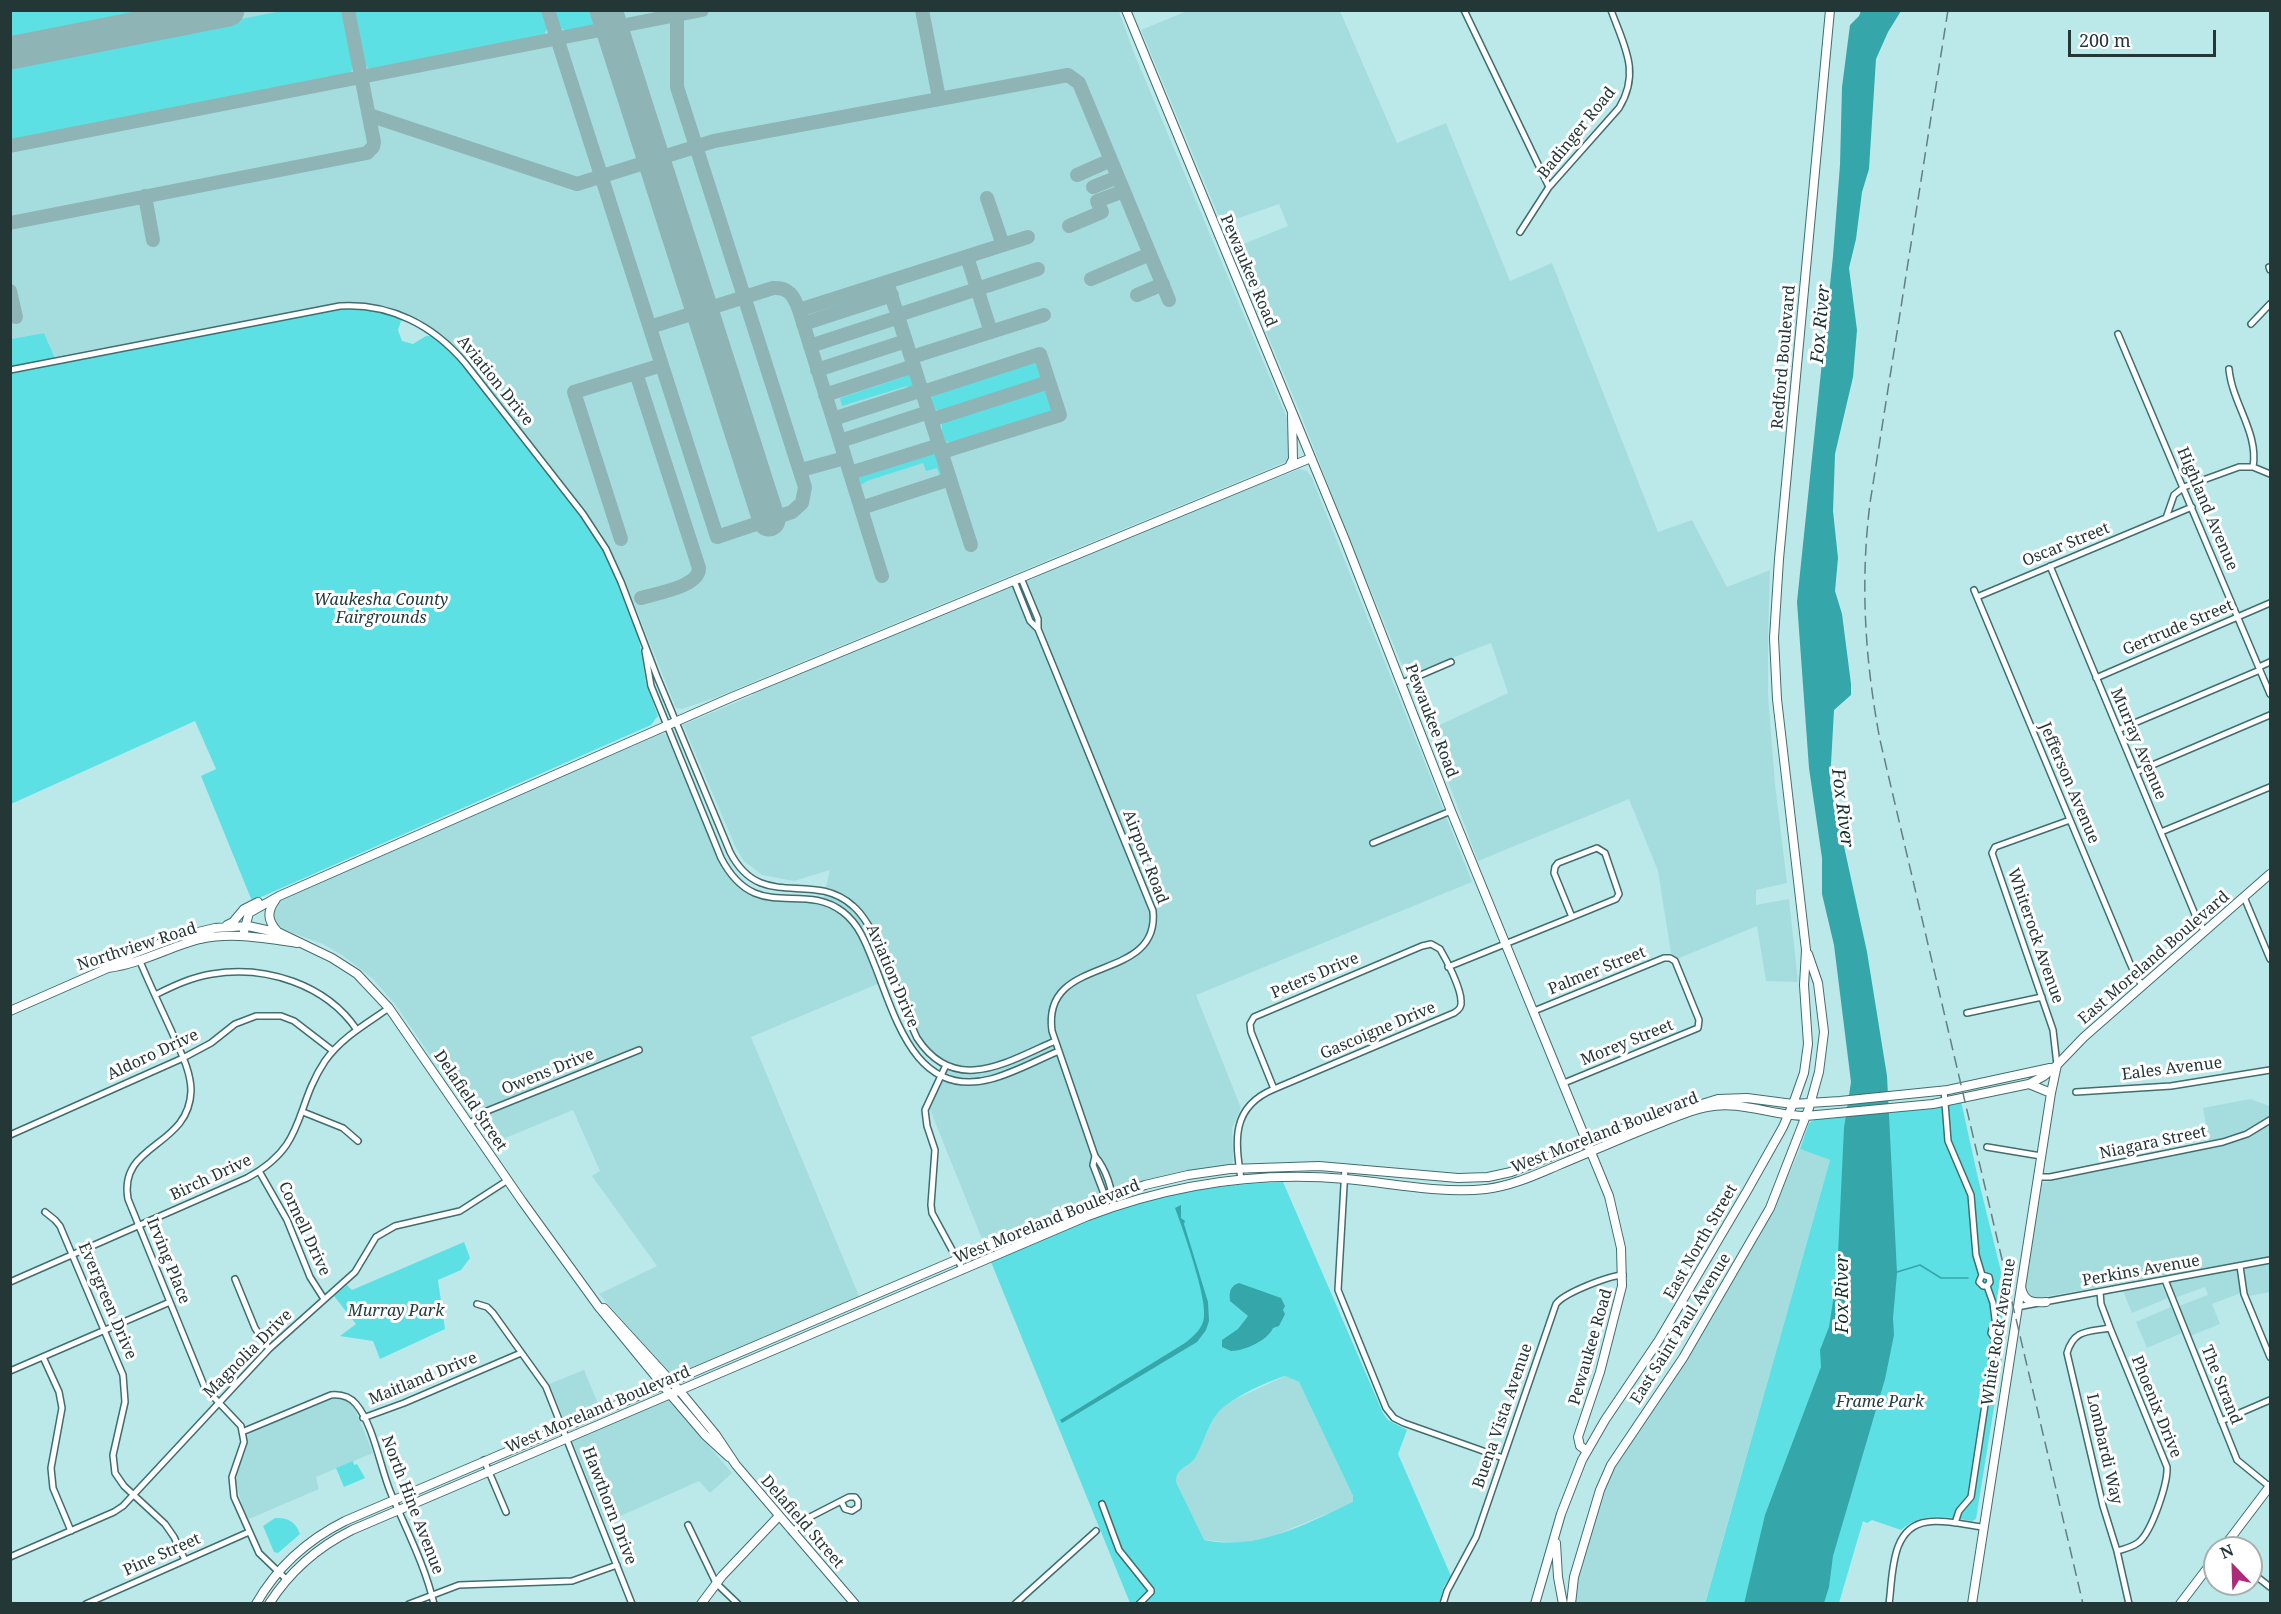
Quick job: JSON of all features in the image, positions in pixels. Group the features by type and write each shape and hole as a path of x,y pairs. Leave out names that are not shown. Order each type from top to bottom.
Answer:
{"street":[{"name":"Pewaukee Road","path":"1126,10 1292,411 1505,944 1592,1151 1615,1217 1621,1248 1623,1275 1621,1292 1606,1349 1578,1437 1581,1446 1587,1451"},
{"path":"1464,10 1549,187"},
{"name":"Badinger Road","path":"1520,232 1549,187 1619,108 1629,89 1629,60 1611,10"},
{"name":"Redford Boulevard","path":"1777,705 1774,638 1779,559 1830,10"},
{"path":"2251,324 2271,304"},
{"name":"Aviation Drive","path":"10,370 328,308 349,306 374,308 402,315 430,329 457,352 583,514 614,565 676,721 736,862 749,876 771,887 815,889 832,893 855,907 867,922 882,954 916,1038 928,1053 946,1065 976,1071 1004,1063 1055,1041"},
{"name":"Highland Avenue","path":"2118,334 2271,694"},
{"path":"2229,369 2233,392 2253,441 2255,453 2253,467"},
{"path":"1288,468 1293,459 1292,411"},
{"path":"243,929 249,913 279,896 666,725 1311,458"},
{"path":"2166,518 2174,495 2184,487 2232,468 2253,467 2271,474"},
{"name":"Oscar Street","path":"1977,597 2192,507"},
{"name":"Murray Avenue","path":"2050,566 2199,924 2205,930"},
{"name":"Airport Road","path":"1017,580 1038,619 1038,629 1151,903 1154,918 1150,935 1137,952 1075,981 1061,992 1051,1016 1055,1041 1095,1156 1101,1163 1113,1207"},
{"name":"Jefferson Avenue","path":"1974,590 2137,980 2143,985"},
{"name":"Gertrude Street","path":"2096,678 2271,603"},
{"name":"Aviation Drive","path":"643,638 649,680 666,725 722,861 733,876 747,888 773,899 813,899 832,905 847,915 862,935 912,1052 925,1065 941,1075 970,1082 989,1080 1059,1051"},
{"path":"1402,683 1451,662"},
{"path":"2118,730 2271,662"},
{"name":"East North Street","path":"1777,705 1806,950 1804,985 1808,1044 1801,1081 1804,1107"},
{"path":"2136,772 2271,715"},
{"path":"689,779 699,775"},
{"path":"2161,832 2271,787"},
{"path":"1373,843 1451,811"},
{"name":"Whiterock Avenue","path":"2057,1065 2053,1030 1993,850 1995,847 2070,820"},
{"path":"1448,967 1572,917 1616,899 1619,894 1605,853 1601,849 1593,849 1555,867 1554,873 1572,917"},
{"name":"East Moreland Boulevard","path":"1804,1107 1947,1101 2029,1084 2044,1076 2057,1065 2084,1037 2271,874"},
{"path":"747,888 749,876"},
{"path":"813,899 815,889"},
{"path":"138,956 177,937 223,927 233,922 242,910 249,906 267,898 279,896"},
{"path":"278,932 269,915 270,908 279,896"},
{"path":"2244,897 2271,959"},
{"path":"243,929 244,913 249,906"},
{"path":"223,927 243,929"},
{"name":"Delafield Street","path":"243,929 278,932 332,958 367,983 389,1008 592,1297 649,1362 679,1390 692,1414"},
{"name":"Delafield Street","path":"243,929 304,945"},
{"name":"Northview Road","path":"10,1011 108,968 122,966 138,956 243,929"},
{"name":"Peters Drive","path":"1275,1089 1251,1032 1250,1024 1254,1017 1426,944 1438,947 1448,967"},
{"name":"East North Street","path":"1535,1604 1561,1514 1587,1451 1659,1340 1788,1116 1804,1107 1816,1084 1822,1051 1823,1013 1815,972 1806,950"},
{"path":"872,958 882,954"},
{"name":"Irving Place","path":"138,956 183,1058 189,1074 191,1089 185,1116 173,1133 139,1158 128,1177 128,1199 206,1388 238,1421 243,1432"},
{"name":"Palmer Street","path":"1534,1011 1670,957 1679,971 1699,1020 1699,1026"},
{"name":"Gascoigne Drive","path":"1241,1179 1236,1140 1241,1119 1256,1099 1460,1009 1461,999 1448,967"},
{"path":"155,995 203,976 231,972 260,973 292,981 315,992 341,1011 357,1030"},
{"path":"883,986 893,982"},
{"path":"1967,1013 2042,997"},
{"name":"Birch Drive","path":"10,1282 139,1226 260,1171 272,1163 286,1147 317,1076 333,1051 357,1030 389,1008"},
{"name":"Aldoro Drive","path":"10,1135 183,1058 203,1048 242,1020 267,1014 294,1021 333,1051"},
{"path":"1804,1107 1813,1032 1807,1016"},
{"name":"Morey Street","path":"1564,1083 1692,1031 1699,1026"},
{"name":"Owens Drive","path":"469,1124 487,1111 639,1050"},
{"path":"1004,1063 1008,1073"},
{"path":"946,1065 925,1116 935,1150 930,1204 932,1213 963,1269"},
{"name":"East Moreland Boulevard","path":"1841,1106 1890,1102 1914,1094 2037,1072 2057,1065"},
{"name":"White Rock Avenue","path":"1972,1604 2020,1285 2057,1065"},
{"name":"Eales Avenue","path":"2076,1092 2171,1086 2271,1070"},
{"path":"1992,1081 1994,1092"},
{"path":"1816,1084 1820,1095 1841,1106"},
{"path":"2029,1084 2051,1093"},
{"path":"1944,1090 1947,1101 1948,1141 1971,1195 1976,1255 1982,1275 1979,1282 1987,1286 1993,1303 1996,1328 2001,1334 1995,1339 1971,1497 1959,1511 1955,1523"},
{"name":"West Moreland Boulevard","path":"256,1604 278,1572 321,1534 484,1460 1109,1196 1188,1175 1239,1168 1304,1166 1458,1178 1496,1176 1587,1141 1718,1099 1747,1098 1804,1107 1841,1106"},
{"name":"West Moreland Boulevard","path":"269,1604 286,1579 304,1561 352,1530 856,1314 1113,1207 1188,1187 1241,1179 1303,1177 1345,1179 1464,1190 1498,1187 1521,1181 1623,1137 1705,1107 1732,1106 1788,1116 1804,1107"},
{"name":"East Saint Paul Avenue","path":"1571,1604 1574,1576 1600,1490 1611,1465 1683,1358 1770,1208 1804,1107"},
{"path":"303,1112 344,1128 358,1141"},
{"name":"Niagara Street","path":"2038,1177 2061,1175 2223,1142 2247,1134 2271,1120"},
{"path":"1987,1147 2041,1156"},
{"path":"1552,1156 1557,1166"},
{"path":"1303,1177 1304,1166"},
{"path":"1346,1168 1338,1290 1386,1407 1394,1418 1404,1423 1503,1458"},
{"name":"Cornell Drive","path":"260,1171 287,1220 310,1277 324,1299"},
{"path":"1496,1176 1498,1187"},
{"name":"Magnolia Drive","path":"11,1555 114,1512 134,1495 269,1349 355,1272 373,1241 384,1231 395,1226 460,1211 508,1180"},
{"path":"1150,1184 1152,1195"},
{"name":"Evergreen Drive","path":"45,1212 58,1222 121,1368 125,1386 124,1408 113,1455 114,1469 120,1482 165,1524 174,1537 184,1560"},
{"path":"1053,1219 1058,1229"},
{"name":"Perkins Avenue","path":"2017,1307 2271,1260"},
{"path":"2240,1266 2244,1294 2271,1357"},
{"name":"Buena Vista Avenue","path":"1443,1604 1447,1591 1476,1537 1556,1304 1562,1298 1609,1278 1623,1275"},
{"path":"235,1279 259,1336 269,1349"},
{"name":"The Strand","path":"2164,1280 2237,1460 2270,1487"},
{"path":"900,1284 904,1294"},
{"path":"2020,1285 2024,1297 2029,1301 2046,1302"},
{"name":"Phoenix Drive","path":"2100,1292 2101,1304 2110,1328 2163,1455 2167,1477 2149,1528 2141,1541 2117,1551"},
{"path":"10,1371 170,1302"},
{"name":"Hawthorn Drive","path":"477,1304 489,1309 546,1387 632,1604"},
{"path":"851,1304 856,1314"},
{"path":"796,1328 800,1338"},
{"name":"Lombardi Way","path":"2110,1328 2076,1335 2070,1342 2067,1353 2129,1604"},
{"name":"Maitland Drive","path":"243,1432 331,1395 343,1395 354,1401 363,1418 405,1403 521,1353"},
{"path":"739,1353 743,1363"},
{"path":"43,1357 58,1392 62,1408 51,1468 53,1488 71,1531"},
{"name":"Delafield Street","path":"649,1362 662,1385 708,1432 855,1604"},
{"path":"713,1364 718,1374"},
{"path":"633,1398 638,1408"},
{"path":"2221,1421 2271,1400"},
{"path":"600,1412 604,1422"},
{"name":"North Hine Avenue","path":"363,1418 434,1604"},
{"path":"243,1432 243,1449 234,1471 232,1484 234,1497 259,1553 286,1579"},
{"path":"484,1460 506,1512"},
{"path":"2232,1536 2270,1487"},
{"path":"414,1491 418,1501"},
{"path":"792,1532 808,1518 841,1501"},
{"path":"1102,1504 1119,1550 1151,1590 1139,1604"},
{"path":"701,1604 716,1583 778,1516"},
{"path":"1889,1604 1896,1553 1904,1535 1914,1527 1927,1522 1982,1527"},
{"path":"688,1525 716,1583 738,1604"},
{"name":"East North Street","path":"1557,1530 1556,1552 1563,1604"},
{"path":"1015,1604 1096,1531"},
{"name":"Pine Street","path":"86,1604 249,1532"},
{"path":"409,1604 452,1586 572,1581 617,1564"},
{"path":"2180,1604 2203,1574"}],"shaded area":[{"path":"11,11 1119,11 1134,53 1287,418 1291,454 1288,461 712,699 682,709 676,708 622,574 600,531 459,350 419,319 386,306 343,302 54,357 44,333 11,339"},
{"path":"1187,11 1340,11 1397,143 1446,123 1510,281 1552,263 1658,532 1692,520 1727,587 1770,570 1768,695 1775,784 1787,883 1756,890 1756,905 1789,899 1798,982 1766,981 1757,926 1677,959 1671,953 1658,871 1629,799 1478,861 1429,730 1508,693 1491,643 1418,671 1405,672 1231,249 1288,226 1279,204 1222,224 1141,30"},
{"path":"1300,469 1307,471 1312,478 1472,882 1196,995 1241,1108 1232,1128 1232,1164 1133,1185 1073,1206 984,1244 929,1107 949,1063 931,1052 924,1044 894,977 751,1037 859,1296 688,1370 671,1375 599,1294 657,1266 592,1176 600,1171 573,1110 491,1144 395,1004 372,978 323,944 279,928 273,922 273,906 279,901 480,811 661,734 665,734 669,741 717,857 728,875 743,888 761,898 780,902 822,903 830,870 794,881 762,875 744,861 736,848 683,725 753,695 751,691 849,650 882,640 1151,527"},
{"path":"2250,1099 2270,1106 2270,1292 2249,1296 2246,1291 2212,1304 2220,1324 2190,1336 2179,1306 2208,1295 2205,1287 2175,1298 2164,1275 2033,1299 2029,1297 2025,1287 2042,1183 2210,1148 2203,1108"},
{"path":"1800,1149 1830,1160 1705,1603 1575,1604 1577,1579 1598,1510 1616,1462 1705,1329 1772,1212"},
{"path":"2161,1284 2168,1298 2132,1313 2123,1291"},
{"path":"2171,1307 2182,1333 2147,1348 2136,1322"},
{"path":"584,1370 600,1408 567,1421 563,1417 549,1384"},
{"path":"1285,1376 1299,1382 1353,1496 1353,1503 1273,1536 1240,1543 1203,1540 1176,1482 1180,1468 1193,1460 1216,1414 1227,1403"},
{"path":"329,1398 343,1399 354,1407 373,1453 316,1477 319,1489 249,1519 243,1508 236,1483 237,1471 247,1447 247,1436 253,1431"},
{"path":"668,1398 732,1473 710,1493 699,1481 605,1523 572,1440"}],"green space":[{"path":"11,10 168,10 168,11 11,41"},
{"path":"287,10 344,11 354,65 350,74 11,141 11,64"},
{"path":"353,11 544,11 548,28 542,37 373,69 368,68 363,60"},
{"path":"553,11 597,11 598,19 586,29 569,31 559,27"},
{"path":"882,287 884,292 806,315 811,310"},
{"name":"Waukesha County Fairgrounds","path":"347,308 383,312 402,318 398,330 402,341 413,344 426,336 433,336 453,353 583,520 600,544 638,633 646,683 658,716 651,725 252,901 201,776 216,769 195,721 11,804 11,339 44,333 57,363"},
{"path":"1034,359 1040,363 1044,376 1041,382 946,412 938,411 932,406 932,395 939,390"},
{"path":"906,371 913,373 916,385 913,390 907,386 842,406 840,398 904,377 903,374"},
{"path":"1043,387 1049,390 1054,407 1050,413 956,444 942,437 942,424 949,417"},
{"path":"938,449 946,475 944,478 940,477 937,468 926,471 923,463 861,485 857,474"},
{"name":"Frame Park","path":"1961,1101 2010,1308 1976,1519 1972,1521 1944,1517 1926,1518 1909,1524 1901,1530 1872,1520 1867,1523 1863,1521 1839,1603 1705,1604 1830,1160 1800,1149 1809,1123 1816,1119"},
{"path":"1283,1182 1383,1413 1388,1420 1407,1430 1398,1454 1451,1576 1444,1586 1439,1603 1130,1603 991,1262 1092,1219 1154,1198 1218,1187","holes":["1285,1376 1299,1382 1353,1496 1353,1502 1299,1527 1262,1539 1243,1542 1204,1540 1176,1482 1178,1473 1195,1458 1213,1420 1221,1409 1238,1397"]},
{"name":"Murray Park","path":"464,1242 470,1258 461,1270 438,1280 445,1329 380,1359 373,1341 340,1336 356,1324 334,1296 347,1285 352,1290"},
{"path":"353,1461 365,1478 344,1487 336,1468"},
{"path":"275,1518 291,1521 300,1534 278,1553 274,1552 263,1526"}],"water":[{"name":"Fox River","path":"1861,11 1901,11 1888,32 1876,59 1869,169 1862,192 1856,239 1849,268 1857,330 1853,377 1835,454 1833,511 1838,558 1835,591 1842,614 1851,695 1834,710 1830,782 1867,952 1887,1076 1897,1273 1893,1318 1894,1335 1885,1379 1833,1556 1829,1587 1824,1603 1744,1604 1765,1515 1821,1367 1820,1350 1829,1327 1837,1275 1844,1128 1851,1082 1834,945 1822,894 1822,858 1809,768 1797,602 1833,256 1840,165 1842,87 1850,25"},
{"path":"1181,1205 1181,1218 1185,1221 1208,1302 1209,1321 1206,1330 1197,1342 1062,1423 1060,1420 1185,1343 1202,1325 1204,1307 1202,1294 1175,1208"},
{"path":"1239,1283 1281,1298 1285,1306 1283,1310 1285,1314 1279,1326 1273,1328 1261,1341 1243,1349 1231,1351 1222,1347 1222,1340 1238,1329 1248,1316 1230,1301 1231,1290"}],"waterway":[{"path":"1897,1272 1920,1265 1941,1278 1968,1278"}],"taxiway":[{"path":"10,223 367,153 373,147 374,142 348,10"},
{"path":"548,10 717,537 792,512 802,503 805,487 677,87 677,10"},
{"path":"10,146 702,10"},
{"path":"922,10 939,98"},
{"path":"369,115 577,184 714,141 1068,75 1079,83 1169,300"},
{"path":"1077,175 1111,160"},
{"path":"1093,187 1118,177"},
{"path":"1069,226 1102,212 1097,201 1124,191"},
{"path":"145,196 153,240"},
{"path":"987,198 1003,245"},
{"path":"799,310 1028,237"},
{"path":"1091,279 1150,254"},
{"path":"967,257 991,332"},
{"path":"898,315 1038,269"},
{"path":"887,282 971,545"},
{"path":"1137,295 1163,284"},
{"path":"650,327 773,288 783,289 790,293 799,310 882,576"},
{"path":"10,291 16,317"},
{"path":"803,324 892,295"},
{"path":"912,357 1044,315"},
{"path":"810,346 899,317"},
{"path":"817,370 906,341"},
{"path":"923,392 1040,354 1060,415 942,452"},
{"path":"621,539 574,392 662,365"},
{"path":"825,395 914,366"},
{"path":"636,373 699,568 697,575 685,585 641,598"},
{"path":"931,420 1049,382"},
{"path":"833,419 922,390"},
{"path":"840,441 929,412"},
{"path":"850,473 940,445"},
{"path":"801,470 845,458"},
{"path":"861,508 950,479"}],"runway":[{"path":"10,53 228,10"},
{"path":"606,10 769,520"}],"railway":[{"path":"1948,10 1870,503 1865,563 1868,651 1880,740 2083,1604"}]}
